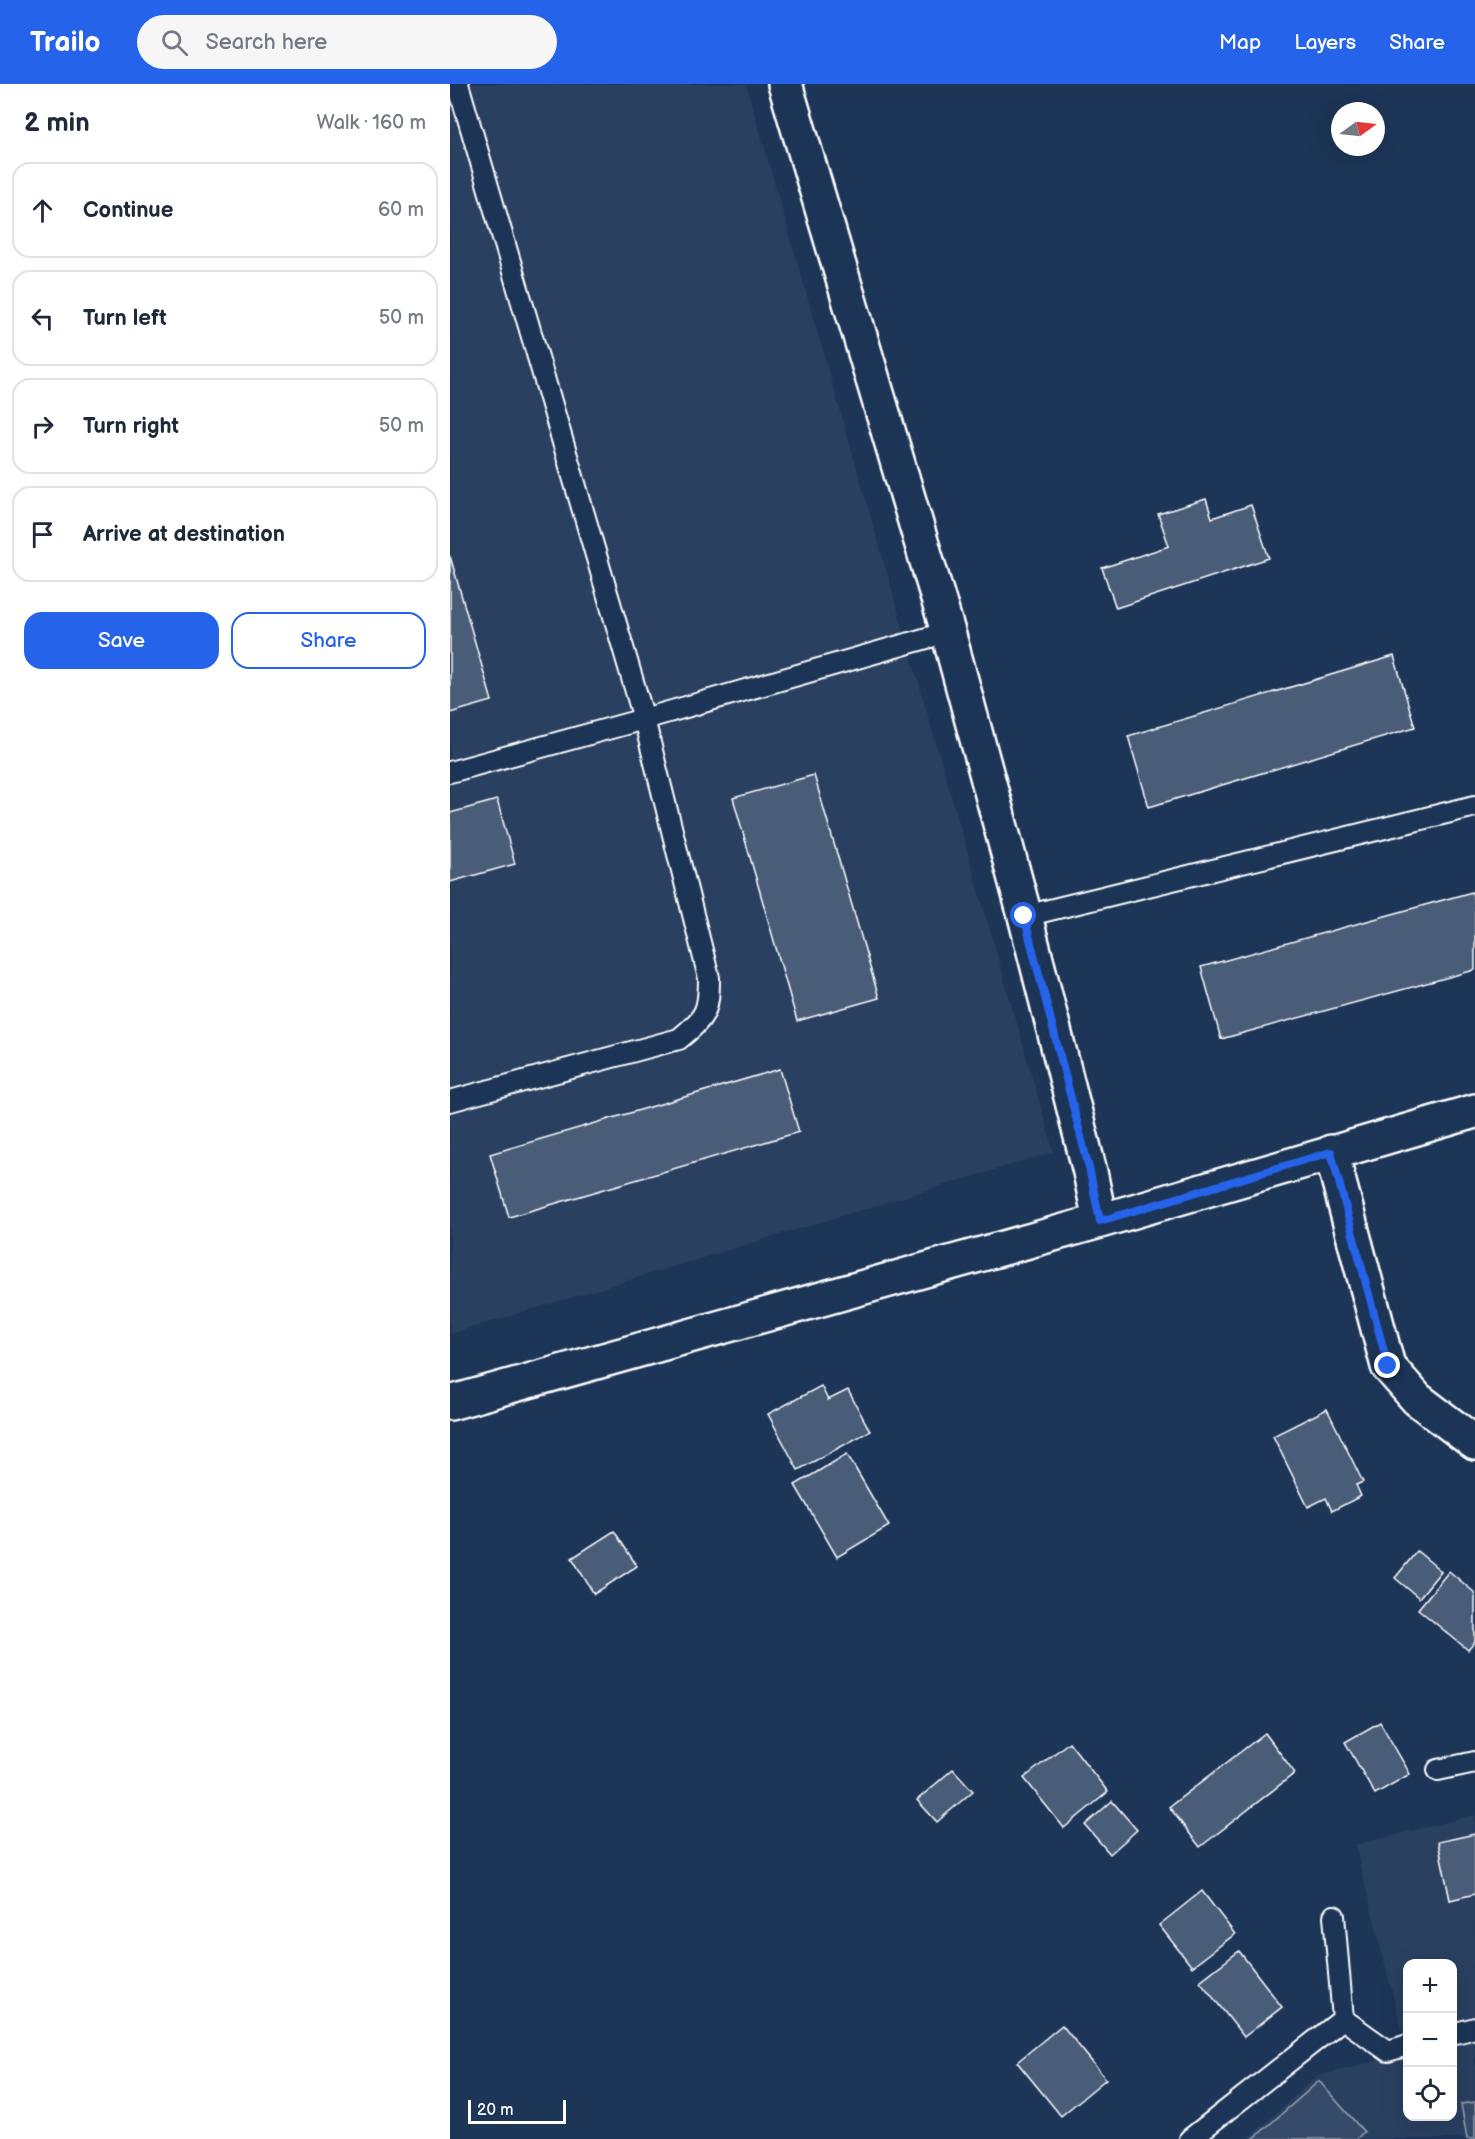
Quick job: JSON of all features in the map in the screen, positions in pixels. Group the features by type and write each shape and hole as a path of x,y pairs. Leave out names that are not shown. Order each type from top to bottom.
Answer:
{"street":[{"path":"785,84 948,632 1024,916 1090,1172 1100,1221"},
{"path":"450,1403 1100,1221 1475,1111"},
{"path":"1331,1152 1388,1366 1417,1399 1475,1443"}],"lane":[{"path":"450,1101 680,1039 698,1024 709,1003 709,978 644,719 458,84"},
{"path":"450,772 948,632"},
{"path":"1024,916 1475,806"},
{"path":"1438,1770 1475,1762"},
{"path":"1334,1916 1343,2019 1388,2051 1403,2046"},
{"path":"1190,2139 1343,2019"},
{"path":"1457,2033 1475,2028"}],"shaded area":[{"path":"450,84 746,84 1054,1152 450,1334"},
{"path":"1475,1815 1475,2139 1248,2139 1317,2076 1403,2055 1403,2121 1457,2121 1457,1959 1403,1959 1403,2035 1355,1845"},
{"path":"1319,2081 1364,2132 1356,2139 1253,2139"},
{"path":"1475,2102 1475,2139 1467,2139 1461,2104"}],"building":[{"path":"1206,499 1212,518 1251,505 1269,558 1116,608 1102,568 1169,546 1158,514"},
{"path":"450,556 492,701 450,713"},
{"path":"1394,656 1415,727 1149,807 1128,736"},
{"path":"814,775 879,998 797,1021 733,798"},
{"path":"497,800 515,864 450,882 450,813"},
{"path":"1472,892 1475,905 1475,970 1221,1039 1201,967"},
{"path":"780,1069 799,1132 509,1217 490,1154"},
{"path":"821,1386 828,1400 848,1390 870,1431 798,1470 768,1414"},
{"path":"1327,1409 1363,1482 1356,1485 1361,1496 1332,1511 1326,1498 1308,1507 1273,1436"},
{"path":"847,1454 889,1526 837,1557 795,1485"},
{"path":"614,1531 637,1566 594,1594 572,1558"},
{"path":"1417,1551 1441,1571 1419,1598 1395,1578"},
{"path":"1449,1571 1475,1593 1475,1642 1468,1650 1418,1609"},
{"path":"1380,1722 1410,1774 1375,1794 1345,1742"},
{"path":"1265,1733 1295,1773 1200,1847 1169,1807"},
{"path":"1069,1742 1108,1792 1064,1828 1024,1778"},
{"path":"953,1769 973,1791 937,1822 917,1800"},
{"path":"1112,1801 1137,1830 1110,1854 1085,1825"},
{"path":"1475,1834 1475,1894 1450,1900 1438,1842"},
{"path":"1202,1891 1235,1934 1192,1967 1159,1925"},
{"path":"1239,1951 1282,2007 1244,2037 1200,1981"},
{"path":"1062,2025 1106,2079 1061,2116 1017,2062"}],"route":[{"path":"1024,916 1090,1172 1100,1221 1331,1152 1388,1366"}]}
